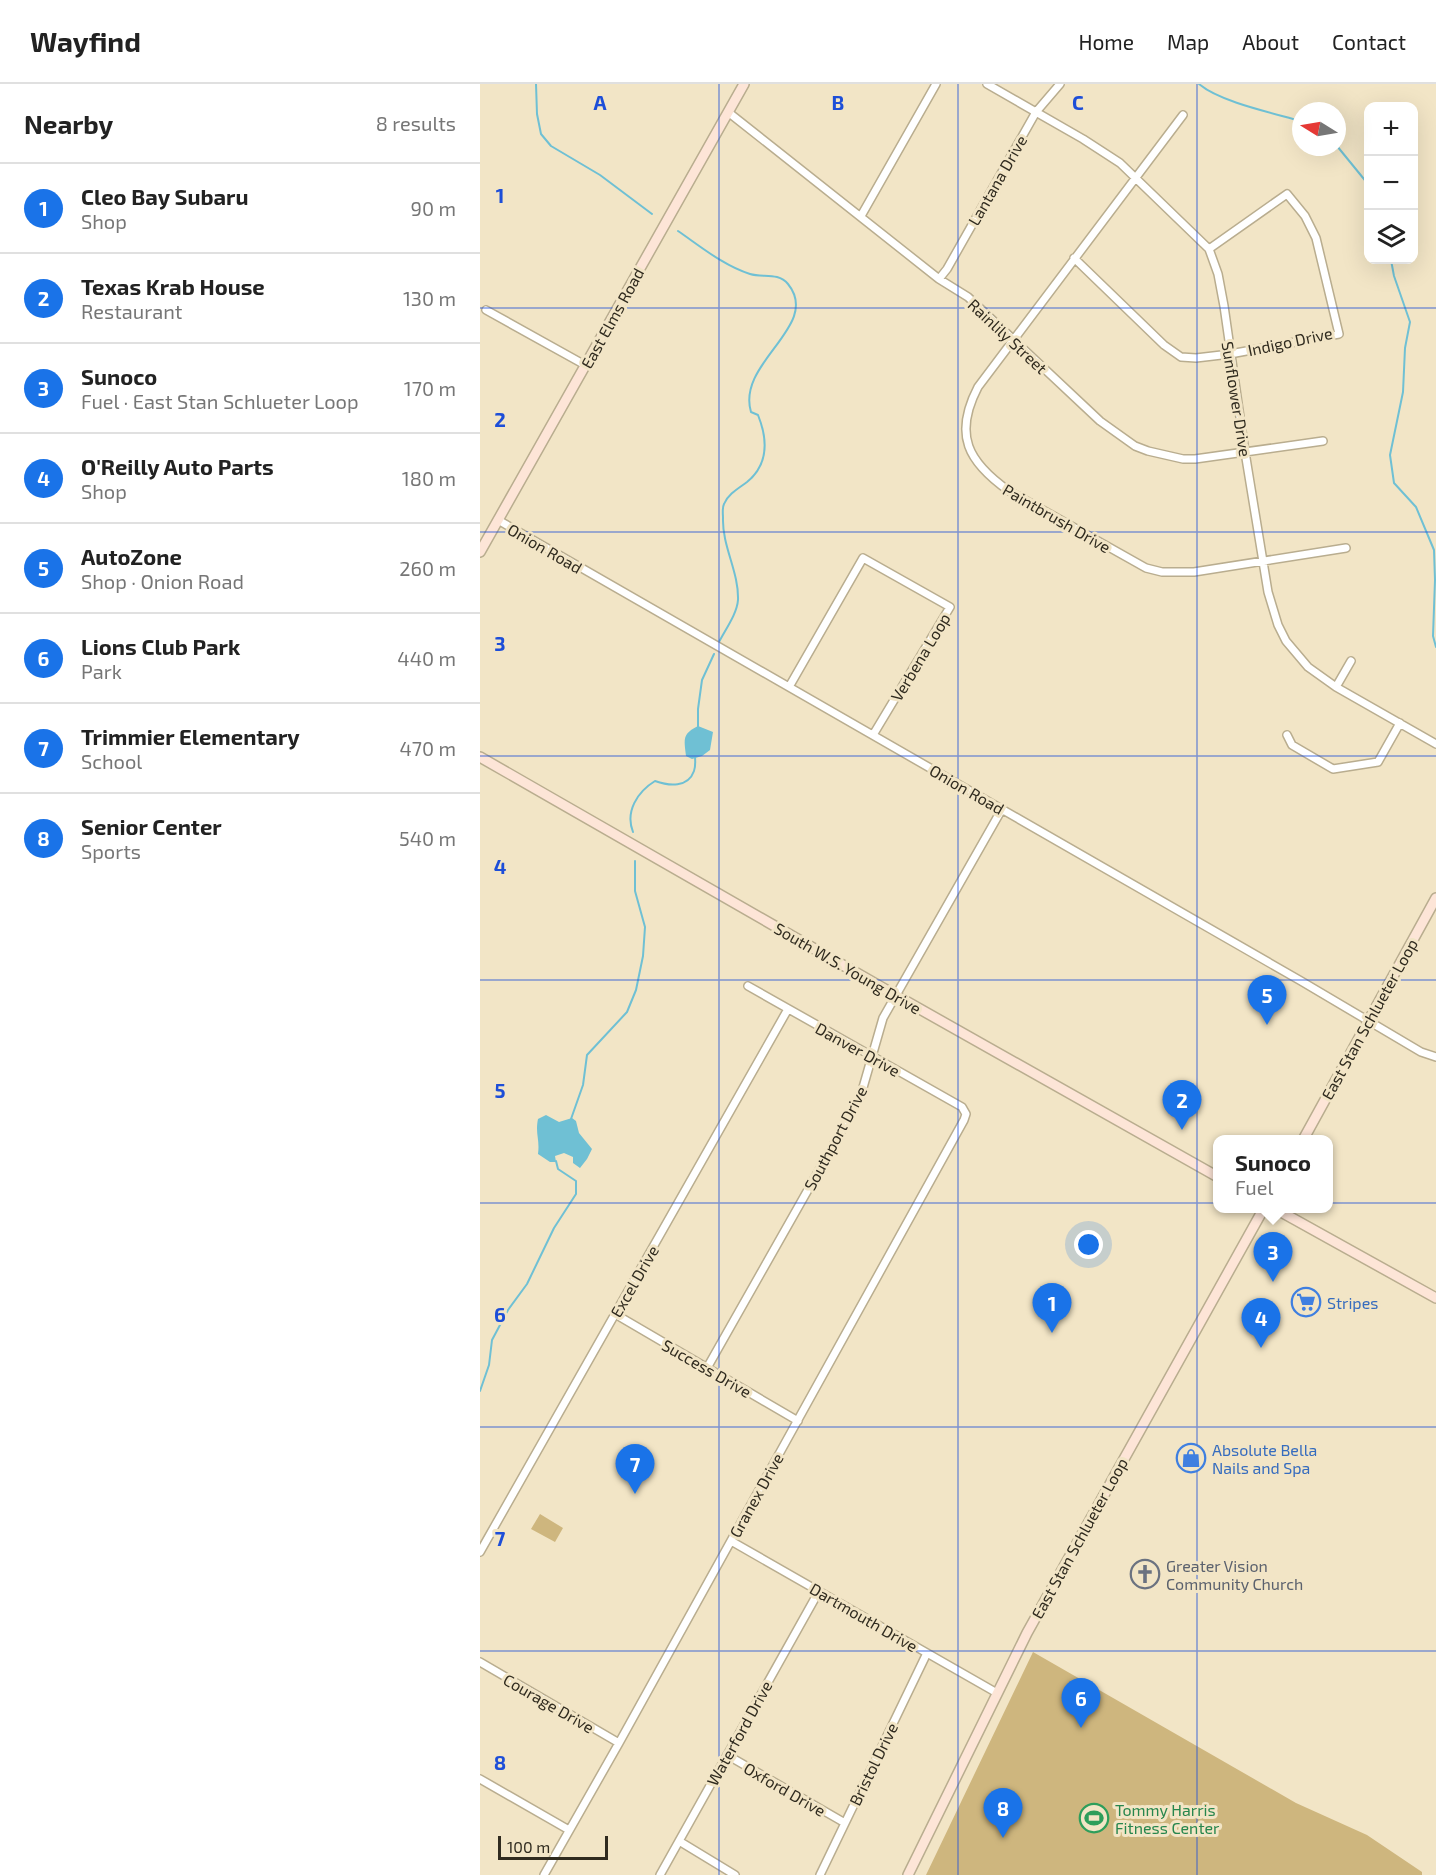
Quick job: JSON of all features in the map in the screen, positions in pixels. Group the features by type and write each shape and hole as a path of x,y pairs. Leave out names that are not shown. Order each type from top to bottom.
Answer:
{"main road":[{"name":"East Elms Road","path":"480,552 744,84"},
{"name":"South W.S. Young Drive","path":"480,757 1213,1174"},
{"name":"East Stan Schlueter Loop","path":"1306,1135 1436,898"},
{"name":"East Stan Schlueter Loop","path":"908,1875 997,1693 1060,1572 1262,1213"},
{"path":"1282,1213 1436,1298"}],"street":[{"path":"861,216 936,84"},
{"name":"Sunflower Drive","path":"987,84 1120,163 1209,249 1218,274 1272,609 1286,641 1308,667 1336,687 1436,744"},
{"name":"Lantana Drive","path":"939,279 947,269 1036,112 1060,84"},
{"name":"Rainlily Street","path":"728,111 939,279 968,297 1100,421 1135,446 1161,455 1183,459 1323,441"},
{"name":"Paintbrush Drive","path":"1183,115 978,387 969,403 966,420 969,448 975,461 988,476 1009,491 1146,567 1176,573 1346,548"},
{"name":"Indigo Drive","path":"1074,258 1173,353 1189,359 1230,354 1339,334 1316,238 1305,216 1287,194 1209,249"},
{"path":"486,310 585,365"},
{"name":"Onion Road","path":"498,520 1421,1052 1436,1057"},
{"name":"Verbena Loop","path":"789,687 863,558 950,607 873,735"},
{"path":"1336,687 1351,660"},
{"path":"1287,735 1292,745 1329,767 1338,769 1378,762 1400,723"},
{"name":"Southport Drive","path":"707,1368 860,1098 879,1028 895,995 1002,809"},
{"name":"Danver Drive","path":"748,986 962,1107 966,1114"},
{"name":"Excel Drive","path":"480,1552 788,1009"},
{"name":"Granex Drive","path":"544,1875 966,1114"},
{"name":"Success Drive","path":"615,1314 798,1420"},
{"name":"Dartmouth Drive","path":"731,1541 997,1693"},
{"name":"Waterford Drive","path":"660,1875 819,1591"},
{"name":"Bristol Drive","path":"819,1875 927,1653"},
{"name":"Courage Drive","path":"480,1662 619,1743"},
{"name":"Oxford Drive","path":"727,1755 844,1823"},
{"path":"480,1779 569,1830"},
{"path":"679,1841 735,1875"}],"shaded area":[{"path":"540,1514 563,1528 555,1542 531,1529"},
{"path":"1033,1652 1296,1803 1367,1835 1422,1872 1422,1875 926,1875"}],"water":[{"path":"698,726 713,732 710,750 692,759 686,756 685,738"},
{"path":"546,1115 559,1122 572,1118 576,1121 579,1133 592,1149 580,1168 573,1163 573,1157 564,1153 555,1156 556,1162 550,1162 538,1154 538,1119"}],"waterway":[{"path":"536,84 537,114 541,134 551,146 600,175 652,214"},
{"path":"1199,84 1233,102 1292,119"},
{"path":"1345,156 1364,179"},
{"path":"678,231 731,266 750,274 784,280 796,300 794,315 787,330 755,377 750,394 751,412 758,415 764,433 763,459 754,475 731,494 723,506 723,528 736,579 738,600 733,616 719,642"},
{"path":"1392,264 1410,322 1405,348 1403,392 1390,455 1394,483 1416,507 1434,550 1433,636 1436,647"},
{"path":"698,729 702,680 714,654"},
{"path":"633,832 631,817 638,797 655,781 672,785 683,783 691,777 695,769 695,755"},
{"path":"571,1119 583,1085 587,1055 627,1012 636,990 643,956 645,927 635,891 635,861"},
{"path":"480,1391 489,1365 492,1340 508,1310 527,1284 554,1228 576,1194 576,1181 558,1169 556,1161"}],"place":[{"name":"AutoZone","path":"1267,1025"},
{"name":"Texas Krab House","path":"1182,1130"},
{"name":"Sunoco","path":"1273,1282"},
{"name":"Stripes","path":"1306,1302"},
{"name":"Cleo Bay Subaru","path":"1052,1333"},
{"name":"O'Reilly Auto Parts","path":"1261,1348"},
{"name":"Absolute Bella Nails and Spa","path":"1191,1458"},
{"name":"Trimmier Elementary","path":"635,1494"},
{"name":"Greater Vision Community Church","path":"1145,1574"},
{"name":"Lions Club Park","path":"1081,1728"},
{"name":"Tommy Harris Fitness Center","path":"1094,1818"},
{"name":"Senior Center","path":"1003,1838"}]}
